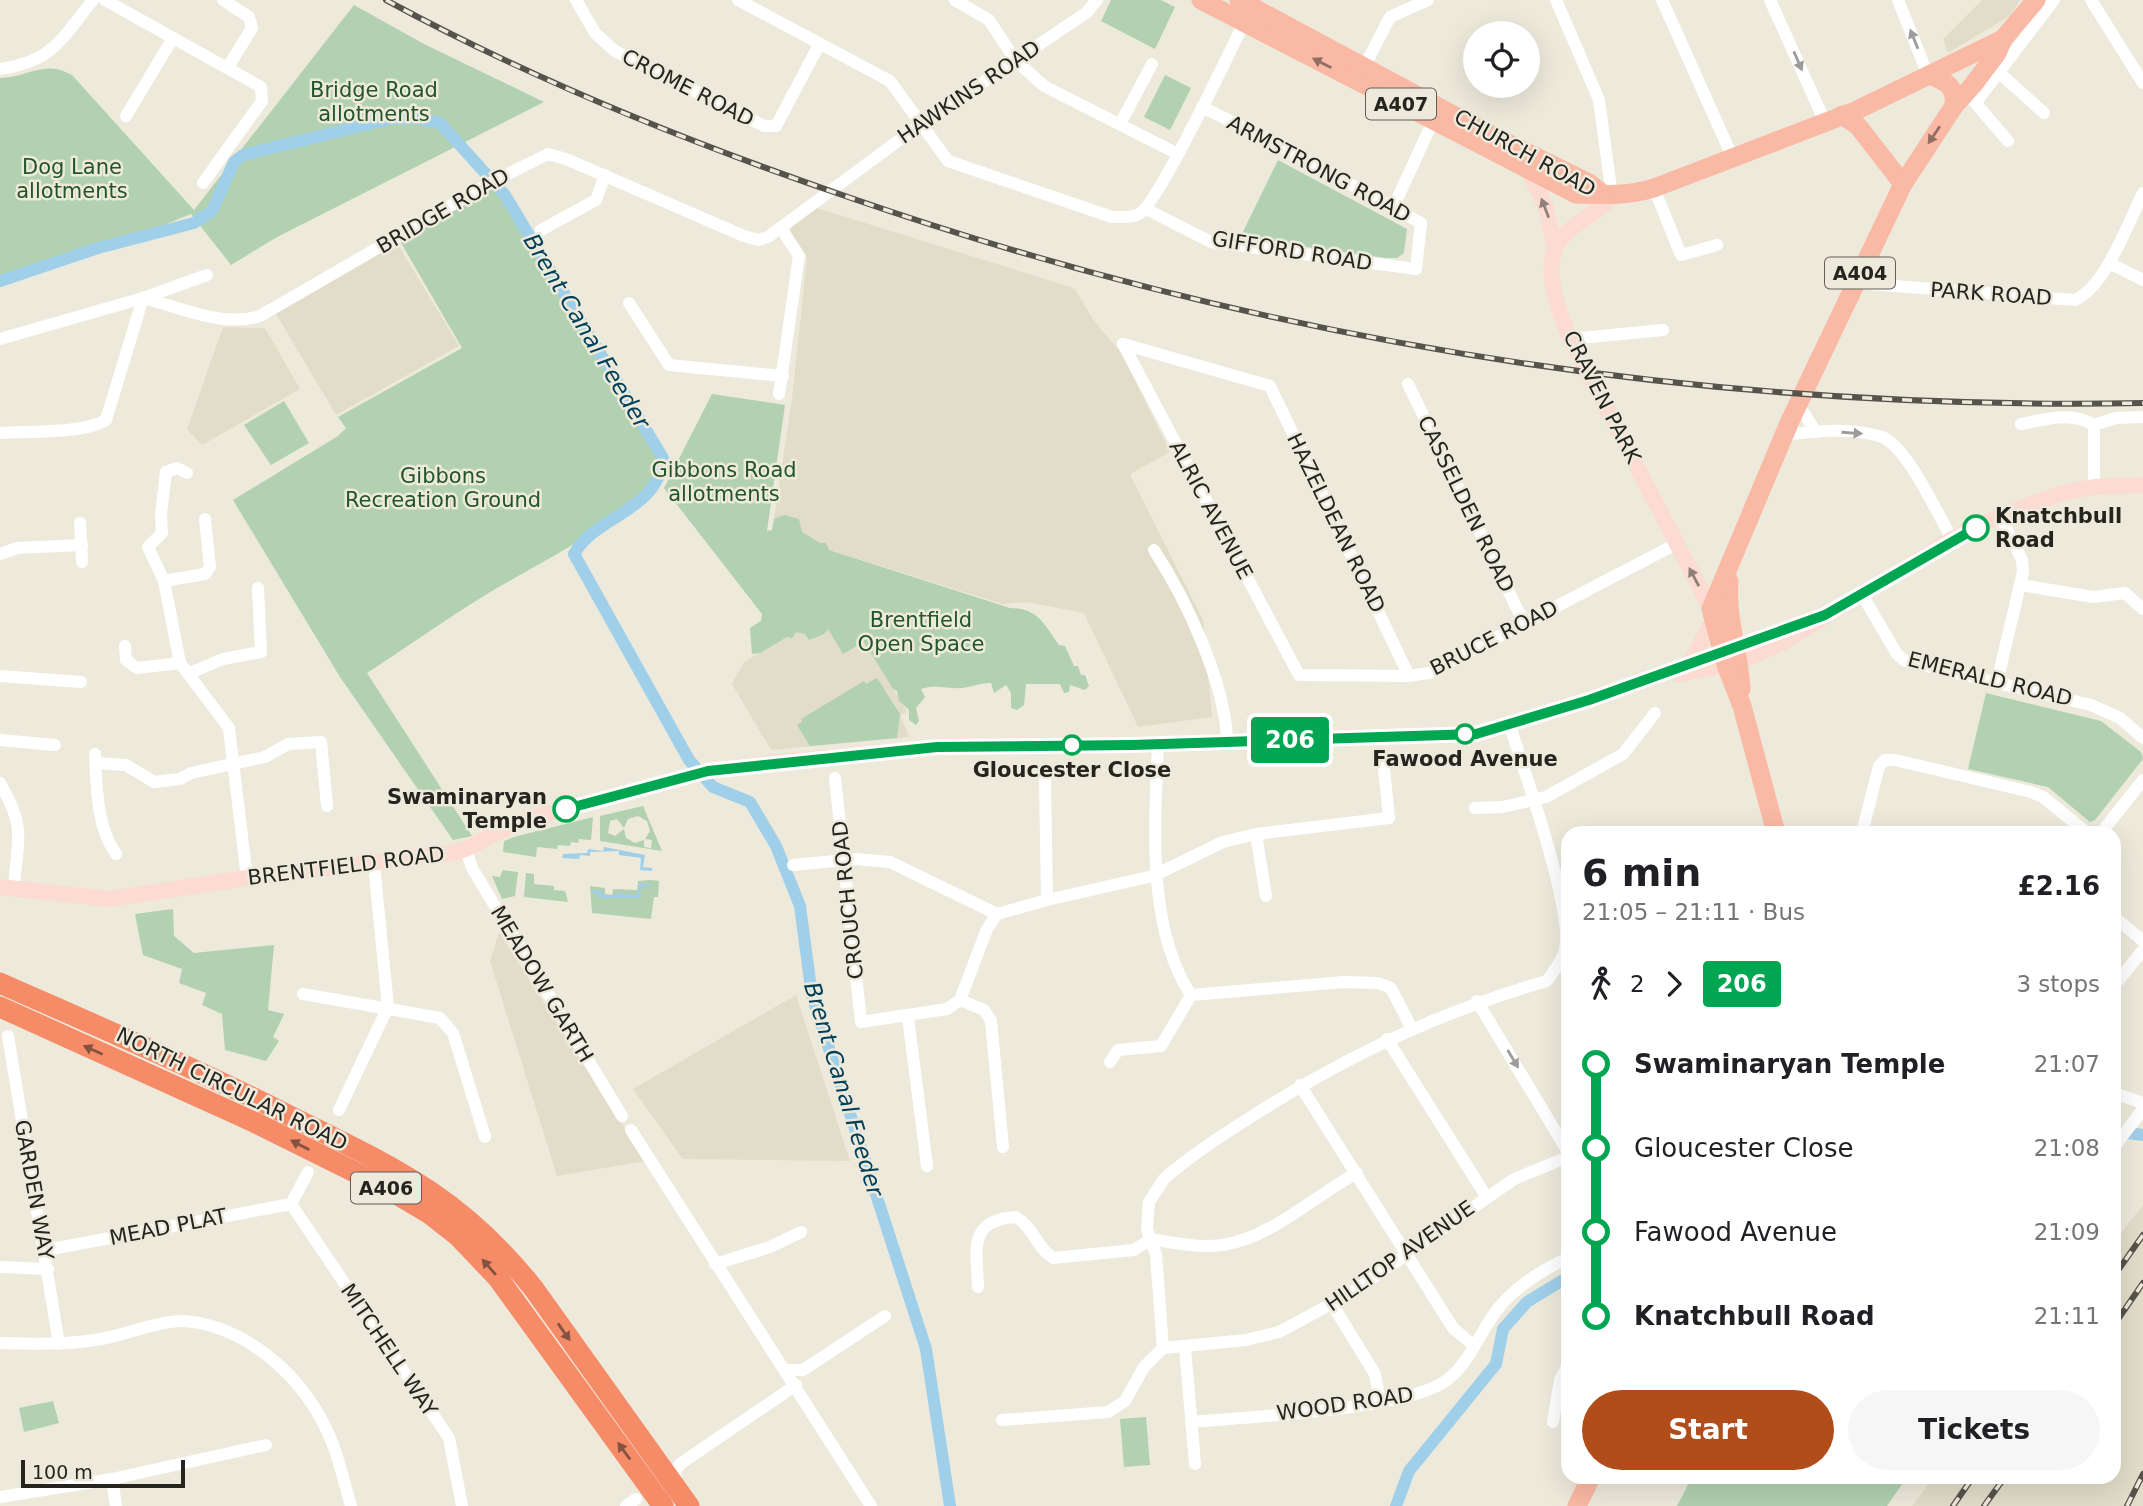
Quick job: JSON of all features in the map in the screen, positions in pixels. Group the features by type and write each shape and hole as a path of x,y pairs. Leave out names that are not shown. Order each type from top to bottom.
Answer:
{"highway":[{"name":"NORTH CIRCULAR ROAD","path":"0,983 192,1067 402,1172 461,1211 501,1250 534,1289 689,1506"},
{"name":"NORTH CIRCULAR ROAD","path":"0,1007 254,1122 383,1186 430,1214 458,1236 498,1278 663,1506"}],"main road":[{"name":"CHURCH ROAD","path":"1201,0 1244,23 1487,133 1608,195"},
{"name":"CHURCH ROAD","path":"1239,0 1433,121 1576,194 1608,195"},
{"name":"A404","path":"1713,613 1731,562 1790,420 1903,184 1915,164 1994,68 2003,39 2036,0"},
{"name":"A404","path":"1847,117 1932,76 1986,45 2003,39"},
{"path":"1932,76 1949,84 1955,97 1966,100"},
{"name":"A407","path":"1608,195 1632,195 1654,188 1732,156 1847,117"},
{"path":"1847,117 1903,184"},
{"path":"1887,164 1915,164"},
{"name":"A404","path":"1731,562 1727,604 1730,656 1774,826"},
{"name":"CRAVEN PARK","path":"1713,613 1730,656"},
{"path":"1577,1506 1588,1484"}],"street":[{"path":"0,69 22,66 46,56 93,0"},
{"path":"105,0 261,87 262,100 203,183"},
{"path":"223,0 249,17 252,28 228,67"},
{"name":"CROME ROAD","path":"576,0 595,33 615,51 764,126 776,126 819,45"},
{"path":"738,0 890,81 948,161 1112,217 1138,215 1146,209 1178,154 1244,23"},
{"path":"955,0 989,20 1016,61 1044,86 1178,154"},
{"name":"HAWKINS ROAD","path":"781,228 921,124 1087,13 1097,0"},
{"path":"1361,74 1390,17 1428,0"},
{"path":"1555,248 1563,235 1602,208 1608,195 1599,100 1556,0"},
{"path":"1662,0 1732,156"},
{"path":"1770,0 1847,117"},
{"path":"1898,0 1926,70 1932,76"},
{"path":"2044,113 1994,68 2054,0"},
{"path":"2091,0 2143,83"},
{"path":"126,116 173,38"},
{"path":"1120,124 1152,64"},
{"path":"1966,100 2008,141"},
{"name":"ARMSTRONG ROAD","path":"1202,107 1421,223 1421,240"},
{"path":"1393,208 1433,121"},
{"name":"BRIDGE ROAD","path":"143,298 229,320 246,321 268,313 548,154 605,175 744,236 758,240 781,228"},
{"name":"CRAVEN PARK","path":"1528,171 1545,205 1555,248 1553,293 1570,339 1713,613"},
{"path":"541,230 596,200 605,175"},
{"path":"1654,188 1681,255 1717,245"},
{"name":"PARK ROAD","path":"1856,284 2075,300 2087,295 2109,262 2143,193"},
{"name":"GIFFORD ROAD","path":"1146,209 1211,242 1416,270 1421,240"},
{"path":"779,394 799,256 781,228"},
{"path":"2109,262 2143,280"},
{"path":"0,338 143,298 207,275"},
{"path":"0,433 82,428 97,426 106,420 143,298"},
{"path":"629,303 669,365 783,376"},
{"path":"1570,339 1663,330"},
{"name":"HAZELDEAN ROAD","path":"1123,344 1270,386 1409,676"},
{"name":"ALRIC AVENUE","path":"1123,344 1299,676"},
{"name":"CASSELDEN ROAD","path":"1408,384 1524,624"},
{"path":"2021,424 2063,415 2085,419 2094,425"},
{"path":"2094,425 2116,418 2143,417"},
{"path":"1790,420 1816,432 1884,437 1905,459 1952,539"},
{"path":"1790,420 1816,432"},
{"path":"2094,425 2094,487"},
{"path":"187,473 177,468 165,475 162,533 146,544 164,581 180,663 229,728 247,878"},
{"path":"1730,656 1825,615 1952,539 2000,516 2062,493 2094,487 2143,485"},
{"path":"1997,682 2021,585 2022,560 2000,516"},
{"path":"164,581 205,574 209,567 205,519"},
{"path":"80,523 82,562"},
{"name":"BRUCE ROAD","path":"1299,676 1409,676 1429,673 1676,544"},
{"path":"0,554 17,548 82,545"},
{"path":"1154,550 1172,577 1216,677 1227,712 1227,740"},
{"path":"2021,585 2093,597 2124,593 2143,609"},
{"path":"190,673 223,660 261,652 258,588"},
{"name":"EMERALD ROAD","path":"1861,593 1896,654 1905,661 2107,710 2143,738"},
{"path":"1691,662 1713,613"},
{"path":"125,646 126,660 137,668 180,663"},
{"name":"BRENTFIELD ROAD","path":"7,888 109,899 466,849 497,831 522,821 701,773 766,763 952,746 1158,744 1476,734 1589,700 1691,662 1730,656"},
{"name":"BRENTFIELD ROAD","path":"1636,682 1730,656"},
{"path":"0,676 81,682"},
{"path":"1475,808 1546,797 1623,754 1655,713"},
{"path":"1509,723 1559,895 1561,914"},
{"path":"0,740 55,745"},
{"path":"116,855 107,842 98,810 96,758 126,765 154,782 180,779 191,773 265,757 288,744 321,742 327,806"},
{"path":"1158,744 1157,874 1160,917 1182,981 1191,995"},
{"path":"1864,826 1879,766 1885,760 1895,760 2031,792 2043,797 2078,826"},
{"path":"927,1166 908,1017 947,1009 960,1000 987,929 997,914 1157,874 1223,842 1256,834 1389,818 1384,768"},
{"name":"CROUCH ROAD","path":"835,778 861,1022 908,1017"},
{"path":"1045,779 1047,900"},
{"path":"2107,826 2143,780"},
{"path":"0,783 14,808 19,825 7,888"},
{"path":"1256,834 1266,896"},
{"name":"MEADOW GARTH","path":"466,849 472,868 622,1116"},
{"path":"793,865 865,859 890,862 997,914"},
{"path":"339,1110 388,1007 374,864"},
{"path":"2121,923 2143,941"},
{"path":"2121,977 2143,950"},
{"path":"1002,1420 1118,1408 1144,1367 1163,1348 1156,1255 1147,1229 1149,1202 1164,1179 1300,1084 1387,1039 1477,1001 1548,981 1561,959"},
{"path":"1191,995 1344,982 1378,983 1391,988 1412,1029"},
{"path":"303,995 388,1007 440,1018 453,1033 485,1137"},
{"path":"1110,1062 1118,1050 1161,1046 1191,995"},
{"path":"960,1000 985,1010 991,1021 1003,1147"},
{"path":"1477,1001 1561,1143"},
{"name":"GARDEN WAY","path":"8,1036 46,1250 59,1344"},
{"path":"1387,1039 1486,1196"},
{"path":"1300,1084 1453,1328 1474,1346"},
{"path":"2121,1095 2143,1103"},
{"path":"2121,1138 2143,1109"},
{"path":"631,1130 871,1506"},
{"name":"HILLTOP AVENUE","path":"1163,1348 1185,1348 1264,1336 1332,1304 1407,1255 1486,1196 1514,1179 1561,1158"},
{"path":"291,1205 307,1172"},
{"path":"978,1287 975,1246 979,1233 997,1220 1016,1217 1030,1226 1045,1252 1053,1258 1134,1250 1151,1240 1200,1246 1222,1245 1260,1232 1357,1173"},
{"name":"MEAD PLAT","path":"46,1250 291,1205"},
{"name":"MITCHELL WAY","path":"291,1205 449,1438 462,1506"},
{"path":"716,1264 770,1247 801,1232"},
{"name":"WOOD ROAD","path":"1191,1422 1380,1401 1430,1391 1448,1380 1507,1298 1527,1281 1561,1262"},
{"path":"0,1267 48,1269"},
{"path":"1332,1304 1375,1374 1380,1401"},
{"path":"786,1370 803,1370 885,1316"},
{"path":"0,1343 59,1344 183,1321 219,1328 253,1344 290,1377 310,1402 329,1435 351,1506"},
{"path":"1185,1348 1195,1464"},
{"path":"1553,1422 1561,1378"},
{"path":"676,1488 675,1471 680,1464 796,1385"},
{"path":"0,1497 111,1479 266,1445"},
{"path":"111,1479 116,1506"}],"shaded area":[{"path":"1982,0 2020,0 2011,15 1948,53 1943,39"},
{"path":"817,208 1074,288 1095,322 1122,354 1170,452 1130,474 1203,620 1212,717 1138,727 1084,613 1027,602 1002,604 772,532 792,399 807,257 788,232 799,220"},
{"path":"397,243 459,346 336,415 275,312"},
{"path":"223,327 265,328 300,389 202,445 187,429"},
{"path":"850,617 907,712 900,716 910,737 771,750 732,684 744,662 796,631 806,629 814,637"},
{"path":"499,932 646,1161 557,1176 490,961"},
{"path":"796,995 850,1161 683,1159 633,1089"},
{"path":"2143,1205 2143,1506 1912,1506 1929,1484 2121,1484 2121,1233"}],"green space":[{"path":"1111,0 1161,0 1175,7 1155,49 1101,21"},
{"name":"Bridge Road allotments","path":"354,5 424,44 544,102 277,237 231,265 191,214 149,231 0,276 0,78 44,69 62,70 72,75 194,210"},
{"path":"1165,75 1191,88 1170,130 1144,117"},
{"path":"1278,160 1407,229 1404,253 1397,258 1386,258 1240,238"},
{"name":"Gibbons Recreation Ground","path":"497,183 509,195 668,458 651,481 609,520 562,551 487,594 367,673 472,836 453,840 340,677 233,500 338,436 346,428 338,417 462,348 400,241"},
{"path":"712,394 785,405 767,531 772,530 774,519 784,515 799,519 802,532 820,543 826,543 829,550 1034,614 1059,645 1065,646 1074,666 1078,666 1081,675 1085,675 1089,686 1085,690 1070,685 1069,692 1064,693 1060,684 1026,684 1024,705 1017,710 1011,708 1011,693 1006,685 994,693 991,683 962,688 921,689 925,697 916,708 919,721 916,725 909,720 909,710 899,701 897,691 893,689 864,642 843,654 828,629 824,634 809,640 805,634 796,632 792,638 787,637 760,653 752,654 750,628 761,621 762,614 664,488"},
{"path":"284,401 309,443 271,465 244,425"},
{"path":"877,678 900,714 897,738 810,746 797,725 802,722 801,719 864,681 866,684"},
{"path":"1986,693 2101,721 2141,752 2143,759 2095,820 2090,822 2048,787 1968,769"},
{"path":"643,806 662,851 600,841 600,816","holes":["638,816 647,821 650,831 645,839 652,840 651,848 644,847 644,840 635,843 626,838 624,829 615,836 608,833 610,821 617,819 624,828 628,819"]},
{"path":"593,817 591,840 579,839 578,843 571,842 570,846 558,845 557,849 537,847 536,857 503,852 504,841 514,837"},
{"path":"503,870 518,872 515,896 502,899 492,876 500,877"},
{"path":"526,873 534,874 534,884 554,886 554,890 565,891 568,902 524,897"},
{"path":"638,881 659,881 658,897 654,897 651,919 592,913 590,886 605,888 605,894 612,895 613,889 637,890"},
{"path":"173,909 174,936 194,953 274,945 268,1010 284,1014 273,1037 279,1041 266,1061 225,1050 222,1014 202,1005 206,993 179,983 182,969 143,955 135,914"},
{"path":"53,1401 59,1423 24,1432 19,1408"},
{"path":"1146,1417 1150,1465 1124,1467 1120,1419"},
{"path":"1688,1484 1902,1484 1887,1506 1677,1506"}],"water":[{"path":"604,847 645,855 643,867 652,868 652,871 640,870 641,858 619,855 619,851 590,852 590,856 580,855 579,859 562,858 563,854 587,853 588,849 603,851"},
{"path":"639,883 651,884 641,886 640,898 599,898 599,894 592,893 593,890 602,891 603,895 637,895"}],"waterway":[{"name":"Brent Canal Feeder","path":"0,281 98,248 194,223 212,211 234,162 243,155 389,119 415,118 440,123 505,195 663,458 659,476 639,502 596,530 574,554 689,760 713,787 750,802 776,846 800,906 812,996 926,1349 950,1506"},
{"name":"Brent Canal Feeder","path":"2121,1132 2143,1135"},
{"name":"Brent Canal Feeder","path":"1396,1506 1409,1471 1496,1364 1503,1329 1527,1302 1561,1281"}],"railway":[{"path":"386,0 498,57 613,108 730,155 848,197 1006,248 1165,291 1325,328 1486,357 1649,380 1813,395 1978,402 2143,403"},
{"path":"2121,1266 2143,1235"},
{"path":"2121,1315 2143,1283"},
{"path":"2127,1506 2143,1474"},
{"path":"1953,1506 1968,1484"},
{"path":"1984,1506 2000,1484"}],"bus line":[{"name":"206","path":"566,809 708,771 937,747 1383,739 1476,734 1589,700 1825,615 1952,539 1976,528"}],"place":[{"name":"Knatchbull Road","path":"1976,528"},
{"name":"Fawood Avenue","path":"1465,734"},
{"name":"Gloucester Close","path":"1072,745"},
{"name":"Swaminaryan Temple","path":"566,809"}],"park label":[{"name":"Dog Lane allotments","path":"72,179"},
{"name":"Gibbons Road allotments","path":"724,482"},
{"name":"Brentfield Open Space","path":"921,632"}]}
